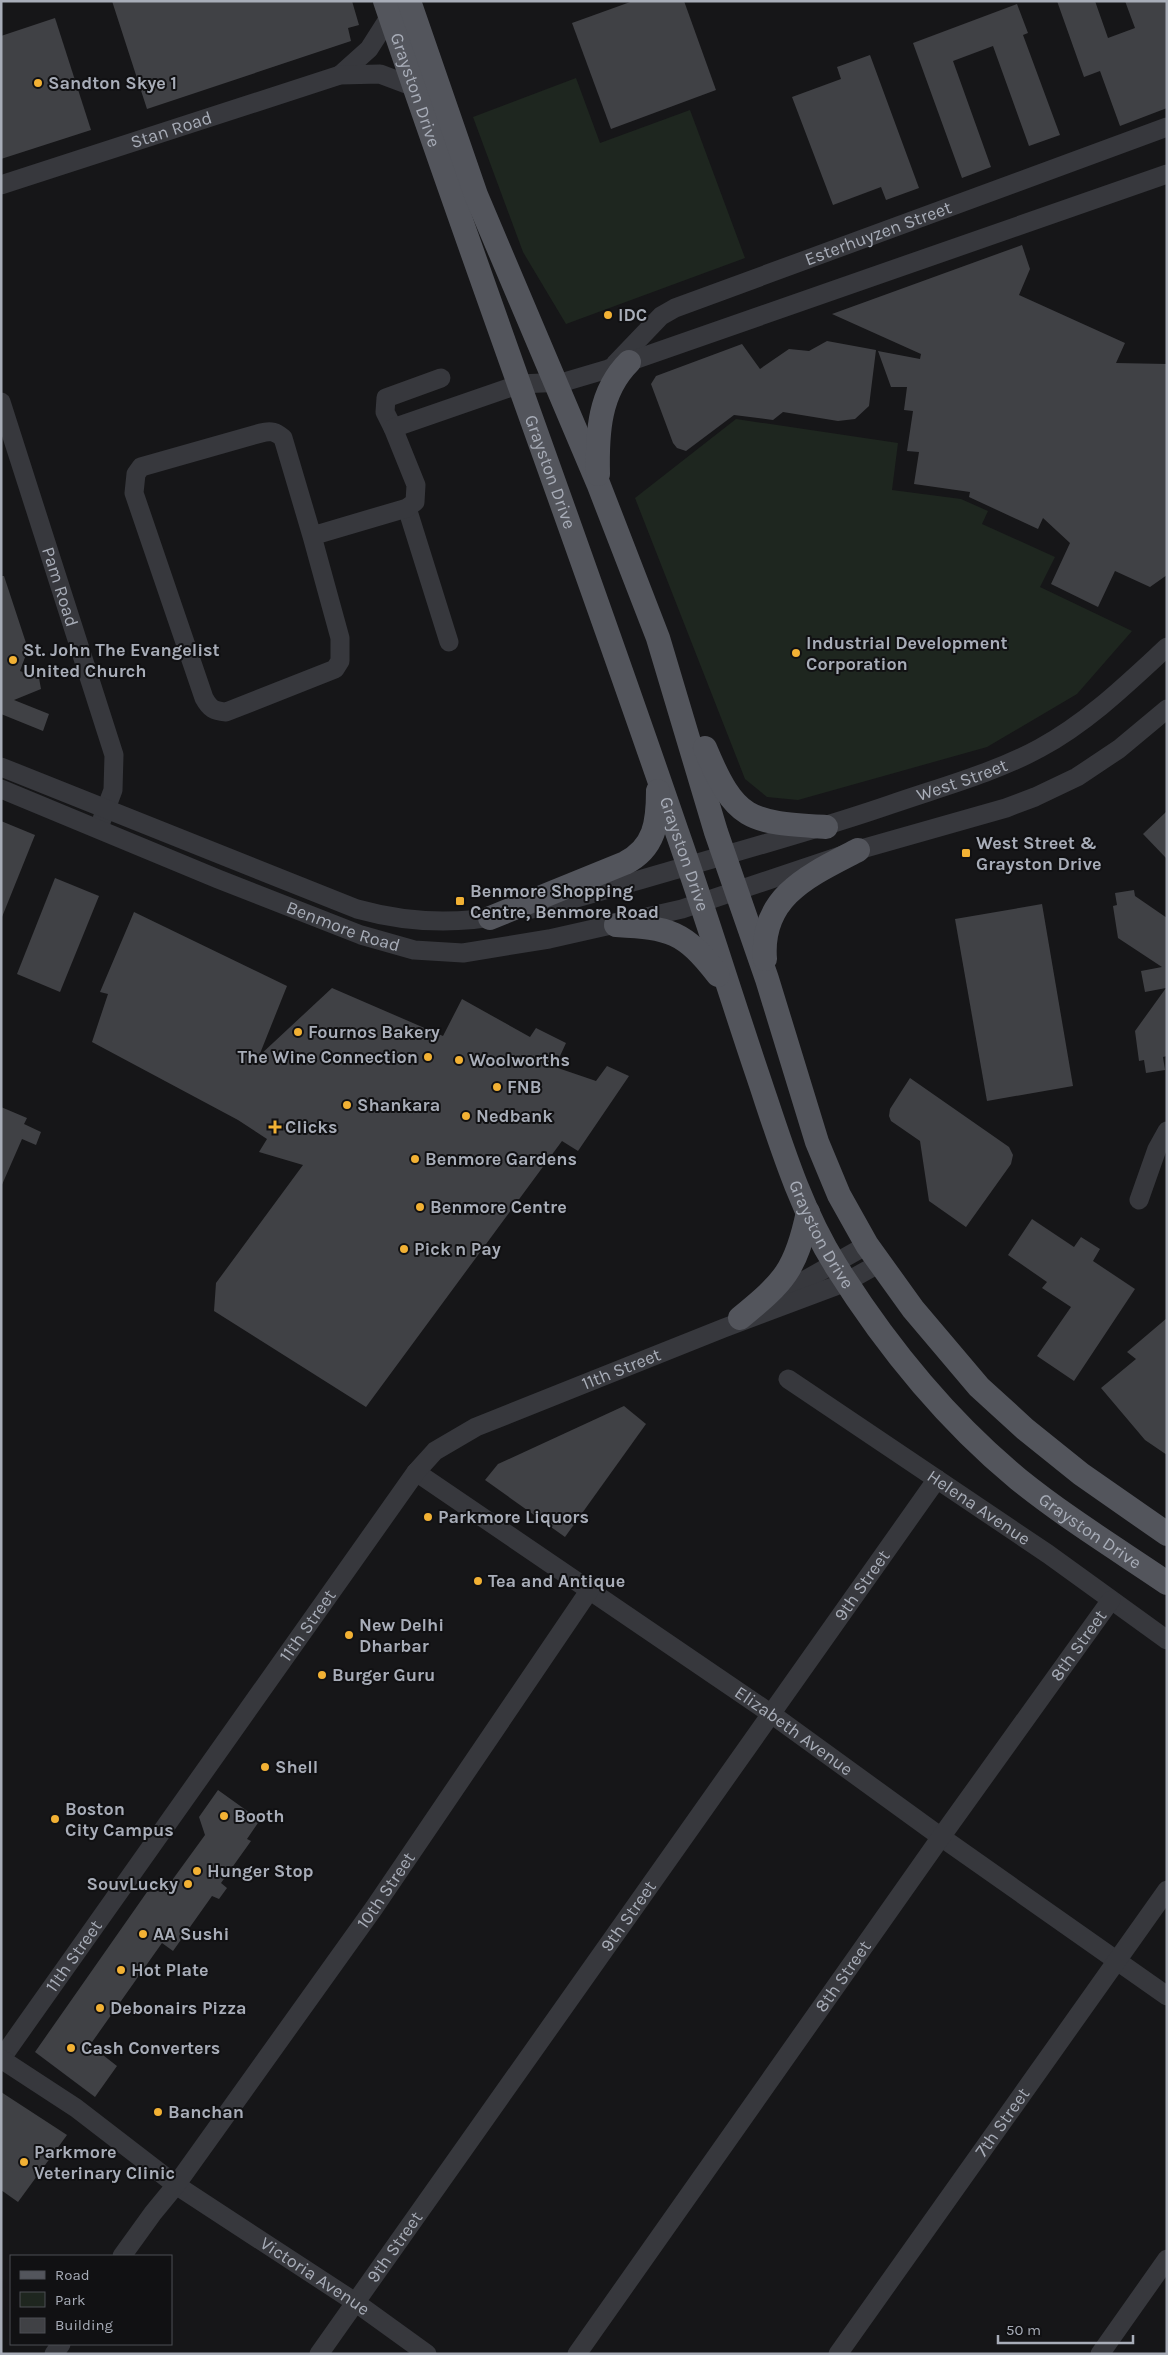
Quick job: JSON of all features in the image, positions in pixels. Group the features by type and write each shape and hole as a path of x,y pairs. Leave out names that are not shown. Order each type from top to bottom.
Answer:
{"main road":[{"name":"Grayston Drive","path":"409,1 476,195 598,483 658,638 817,1142 840,1195 874,1254 942,1346 1001,1408 1081,1474 1167,1534"},
{"name":"Grayston Drive","path":"387,8 412,86 520,384 658,775 786,1161 808,1212 846,1282 922,1382 998,1461 1052,1504 1167,1583"},
{"path":"598,483 598,446 602,410 619,365"},
{"path":"658,638 714,771 730,799 739,808 764,820 826,826"},
{"path":"490,918 625,864 641,854 650,843 657,820 658,775"},
{"path":"766,979 766,933 778,903 810,876 858,850"},
{"path":"616,925 656,928 678,935 700,952 726,984"},
{"path":"732,1323 772,1292 789,1272 801,1246 808,1212"}],"street":[{"name":"Stan Road","path":"340,75 369,48 387,8"},
{"name":"Stan Road","path":"1,185 340,75 380,74 412,86"},
{"name":"Esterhuyzen Street","path":"619,365 661,316 676,308 1167,127"},
{"name":"Esterhuyzen Street","path":"393,428 520,384 555,383 619,365 1167,174"},
{"path":"312,536 407,508 415,502 416,485 385,412 386,398 441,378"},
{"name":"Pam Road","path":"1,402 114,756 113,790 99,828"},
{"path":"270,430 283,438 312,536 340,638 340,661 335,669 226,712 216,711 209,707 134,493 136,474 141,467 270,430"},
{"path":"407,508 449,642"},
{"name":"West Street","path":"689,867 826,826 1000,766 1040,749 1086,718 1167,647"},
{"name":"West Street","path":"701,902 858,850 1006,808 1054,789 1119,749 1167,709"},
{"name":"Benmore Road","path":"1,767 235,862 372,913 428,921 490,918 589,897 689,867"},
{"name":"Benmore Road","path":"1,789 99,828 218,880 344,929 414,950 449,953 482,951 616,925 701,902"},
{"path":"1139,1200 1157,1149 1167,1131"},
{"name":"11th Street","path":"732,1323 834,1263 874,1254"},
{"name":"11th Street","path":"1,2059 416,1472 435,1451 476,1427 732,1323 846,1282 874,1254"},
{"name":"Helena Avenue","path":"788,1379 937,1479 1167,1640"},
{"name":"Elizabeth Avenue","path":"416,1472 770,1713 940,1837 1167,1996"},
{"name":"9th Street","path":"319,2354 937,1479"},
{"name":"10th Street","path":"123,2255 176,2185 374,1908 589,1591"},
{"name":"8th Street","path":"577,2354 940,1837 1111,1600"},
{"name":"7th Street","path":"838,2354 1167,1890"},
{"path":"1,2059 76,2108 176,2185"},
{"name":"Victoria Avenue","path":"176,2185 356,2302 427,2354"},
{"path":"1100,2354 1167,2259"}],"green space":[{"path":"576,78 600,143 690,110 745,258 566,324 523,252 473,117"},
{"path":"736,419 898,443 892,490 961,499 988,511 982,524 1055,557 1040,587 1132,631 1077,694 987,747 798,800 767,797 745,779 635,498"}],"building":[{"path":"112,1 352,1 359,25 348,28 351,41 147,109"},
{"path":"633,1 684,1 716,90 611,129 572,23"},
{"path":"1057,1 1095,1 1108,38 1135,28 1125,1 1167,1 1167,108 1120,126 1100,71 1084,77"},
{"path":"1017,4 1028,33 1023,35 1060,135 1029,146 993,46 953,61 991,167 962,178 913,43"},
{"name":"Sandton Skye 1","path":"55,18 91,130 1,159 1,36"},
{"path":"870,55 919,188 886,200 881,187 833,205 792,97 841,79 837,67"},
{"path":"1022,245 1030,269 1019,295 1125,343 1116,363 1167,364 1167,575 1150,587 1115,571 1098,607 1051,584 1070,543 1043,518 1038,529 969,497 970,492 914,484 919,452 907,451 913,411 904,410 907,387 891,387 878,351 920,359 921,354 832,314"},
{"path":"827,341 876,350 869,406 855,419 838,421 783,412 773,420 734,415 686,451 677,448 673,443 651,384 656,376 742,344 760,369 789,349 809,351"},
{"name":"St. John The Evangelist United Church","path":"1,576 4,576 28,649 20,671 39,678 41,689 14,700 49,714 43,731 1,714"},
{"path":"1167,811 1167,859 1143,834"},
{"path":"1,821 35,835 2,917 1,917"},
{"path":"55,878 99,896 60,992 17,974"},
{"path":"1134,890 1135,896 1167,918 1167,1056 1163,1057 1165,1070 1146,1073 1144,1060 1139,1061 1135,1031 1166,988 1145,992 1141,971 1162,967 1118,938 1113,906 1117,905 1115,893"},
{"path":"1042,904 1073,1086 987,1101 955,919"},
{"name":"Benmore Gardens","path":"134,912 287,986 259,1056 332,988 443,1036 462,999 530,1037 536,1028 566,1043 555,1067 596,1081 607,1066 629,1076 578,1151 562,1141 366,1407 214,1311 216,1283 303,1165 259,1152 267,1139 238,1120 92,1042 108,994 100,992"},
{"path":"910,1078 1009,1147 1013,1155 1011,1164 966,1227 929,1201 920,1141 891,1121 889,1116 890,1109"},
{"path":"1,1107 27,1118 24,1124 41,1132 36,1145 22,1139 1,1187"},
{"path":"1032,1219 1074,1247 1081,1237 1100,1249 1093,1261 1135,1289 1074,1381 1037,1356 1071,1307 1042,1288 1047,1282 1008,1255"},
{"path":"1167,1318 1167,1455 1145,1440 1101,1388 1136,1359 1127,1352"},
{"path":"624,1406 646,1424 565,1537 485,1480 498,1464"},
{"path":"218,1790 260,1820 247,1839 251,1841 221,1883 227,1888 219,1899 212,1896 173,1951 162,1943 90,2045 117,2066 95,2097 35,2052 147,1892 165,1890 205,1835 199,1817"},
{"name":"Parkmore Veterinary Clinic","path":"1,2092 67,2135 18,2202 1,2190"}],"place":[{"name":"Sandton Skye 1","path":"38,83"},
{"name":"IDC","path":"608,315"},
{"name":"Industrial Development Corporation","path":"796,653"},
{"name":"St. John The Evangelist United Church","path":"13,660"},
{"name":"West Street & Grayston Drive","path":"966,853"},
{"name":"Benmore Shopping Centre, Benmore Road","path":"460,901"},
{"name":"Fournos Bakery","path":"298,1032"},
{"name":"The Wine Connection","path":"428,1057"},
{"name":"Woolworths","path":"459,1060"},
{"name":"FNB","path":"497,1087"},
{"name":"Shankara","path":"347,1105"},
{"name":"Nedbank","path":"466,1116"},
{"name":"Clicks","path":"275,1127"},
{"name":"Benmore Gardens","path":"415,1159"},
{"name":"Benmore Centre","path":"420,1207"},
{"name":"Pick n Pay","path":"404,1249"},
{"name":"Parkmore Liquors","path":"428,1517"},
{"name":"Tea and Antique","path":"478,1581"},
{"name":"New Delhi Dharbar","path":"349,1635"},
{"name":"Burger Guru","path":"322,1675"},
{"name":"Shell","path":"265,1767"},
{"name":"Booth","path":"224,1816"},
{"name":"Boston City Campus","path":"55,1819"},
{"name":"Hunger Stop","path":"197,1871"},
{"name":"SouvLucky","path":"188,1884"},
{"name":"AA Sushi","path":"143,1934"},
{"name":"Hot Plate","path":"121,1970"},
{"name":"Debonairs Pizza","path":"100,2008"},
{"name":"Cash Converters","path":"71,2048"},
{"name":"Banchan","path":"158,2112"},
{"name":"Parkmore Veterinary Clinic","path":"24,2162"}]}
